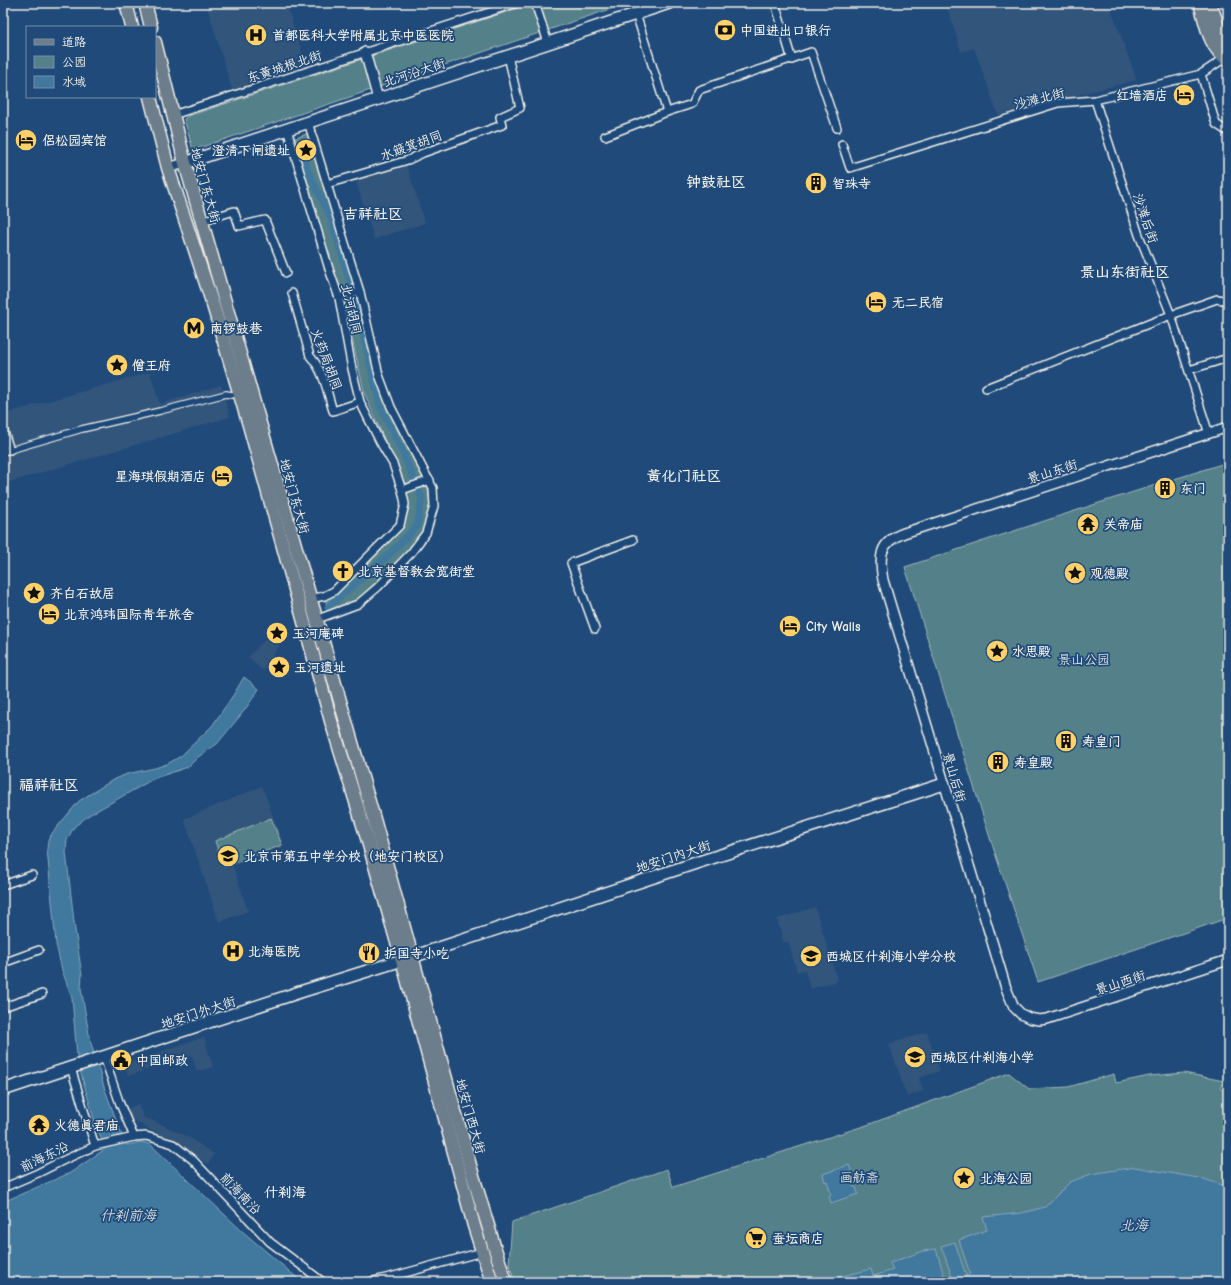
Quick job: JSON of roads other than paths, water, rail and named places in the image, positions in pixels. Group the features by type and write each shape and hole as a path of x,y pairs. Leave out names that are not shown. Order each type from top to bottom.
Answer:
{"main road":[{"path":"126,3 132,26"},
{"path":"145,3 151,26"},
{"name":"北河沿大街","path":"185,163 669,3"},
{"path":"1200,3 1211,38 1218,53 1227,55 1210,3"},
{"name":"地安门东大街","path":"156,46 185,163 310,599 407,958"},
{"name":"地安门东大街","path":"150,98 168,168 249,425 331,721 367,838 407,958"},
{"name":"地安门内大街","path":"407,958 944,784"},
{"name":"地安门外大街","path":"3,1090 407,958"},
{"name":"地安门西大街","path":"407,958 472,1219 492,1282"},
{"name":"地安门西大街","path":"407,958 506,1282"}],"street":[{"name":"东黄城根北街","path":"173,115 517,3"},
{"path":"535,3 548,43"},
{"path":"775,3 792,60"},
{"path":"636,14 667,112"},
{"path":"365,52 378,99"},
{"path":"604,136 692,104 699,90 792,60 811,52 837,128"},
{"name":"沙滩北街","path":"842,144 850,168 1058,103 1095,100 1201,74 1227,55"},
{"name":"水簸箕胡同","path":"328,184 408,160 423,153 502,125 500,116 520,108 508,56"},
{"path":"1201,74 1216,124 1228,132"},
{"name":"沙滩后街","path":"1095,100 1139,235 1171,316 1209,434"},
{"path":"308,122 360,292 379,375 391,407 434,488 434,506 426,533 411,553 378,587 358,604 315,620"},
{"name":"北河胡同","path":"287,129 324,255 339,298 352,369 360,402 393,464 405,504 400,525 334,591 324,596 310,599"},
{"name":"北河沿大街","path":"168,168 185,163"},
{"path":"202,220 234,211 239,226 265,220 286,273"},
{"path":"339,298 360,292"},
{"name":"火药局胡同","path":"292,293 310,356 317,363 324,380 333,411 360,402"},
{"path":"986,388 1216,299 1228,299"},
{"path":"1189,370 1228,358"},
{"path":"3,429 6,451 82,429 226,394 232,395 238,393"},
{"name":"景山东街","path":"886,544 895,536 1228,427"},
{"path":"402,490 430,480"},
{"path":"595,629 571,563 633,540"},
{"name":"景山后街","path":"886,544 881,554 883,580 1006,988 1014,1007 1021,1014"},
{"path":"3,885 32,875"},
{"path":"3,963 39,950"},
{"name":"景山西街","path":"1021,1014 1029,1018 1039,1020 1047,1019 1228,960"},
{"path":"3,1007 42,994"},
{"path":"104,1057 120,1104 134,1137"},
{"path":"71,1068 95,1146"},
{"name":"前海南沿","path":"95,1146 134,1137 146,1136 173,1144 193,1160 270,1242 323,1282"},
{"name":"前海东沿","path":"3,1188 95,1146"},
{"path":"369,1282 482,1252"}],"water":[{"name":"什刹前海","path":"244,677 259,689 244,711 217,744 198,757 188,767 155,778 89,815 74,827 67,840 66,852 82,975 81,988 90,1040 104,1087 124,1141 127,1145 141,1142 150,1144 242,1231 302,1282 10,1282 3,1279 3,1202 70,1173 105,1149 94,1119 81,1074 77,1056 72,998 62,970 56,944 47,849 48,840 79,801 111,781 127,774 167,764 181,756 212,726"},
{"path":"849,1165 852,1173 849,1174 853,1187 856,1187 858,1194 831,1203 829,1196 831,1194 823,1174"},
{"name":"北海","path":"1135,1167 1204,1179 1228,1187 1228,1282 954,1282 941,1246 955,1242 966,1276 970,1274 959,1240 987,1230 983,1217 1022,1213 1045,1207 1070,1182 1091,1174"},
{"path":"936,1249 946,1282 807,1282 826,1280 871,1269 873,1276 893,1270 890,1263 923,1251"}],"waterway":[{"path":"299,145 308,171 331,218 353,292 380,406 403,453 422,498 417,526 391,553 328,607"}],"place":[{"name":"中国进出口银行","path":"725,30"},
{"name":"首都医科大学附属北京中医医院","path":"256,35"},
{"name":"红墙酒店","path":"1184,95"},
{"name":"侣松园宾馆","path":"26,140"},
{"name":"澄清下闸遗址","path":"306,150"},
{"name":"智珠寺","path":"816,183"},
{"name":"无二民宿","path":"876,302"},
{"name":"南锣鼓巷","path":"194,328"},
{"name":"僧王府","path":"117,365"},
{"name":"星海琪假期酒店","path":"222,476"},
{"name":"东门","path":"1165,488"},
{"name":"关帝庙","path":"1088,524"},
{"name":"北京基督教会宽街堂","path":"343,571"},
{"name":"观德殿","path":"1075,573"},
{"name":"齐白石故居","path":"34,593"},
{"name":"北京鸿玮国际青年旅舍","path":"49,614"},
{"name":"City Walls","path":"790,626"},
{"name":"玉河庵碑","path":"277,633"},
{"name":"水思殿","path":"997,651"},
{"name":"玉河遗址","path":"279,667"},
{"name":"寿皇门","path":"1066,741"},
{"name":"寿皇殿","path":"998,762"},
{"name":"北京市第五中学分校（地安门校区）","path":"228,856"},
{"name":"北海医院","path":"233,951"},
{"name":"护国寺小吃","path":"369,953"},
{"name":"西城区什刹海小学分校","path":"811,956"},
{"name":"西城区什刹海小学","path":"915,1057"},
{"name":"中国邮政","path":"121,1060"},
{"name":"火德真君庙","path":"39,1125"},
{"name":"北海公园","path":"964,1178"},
{"name":"蚕坛商店","path":"756,1238"}],"district":[{"name":"钟鼓社区","path":"716,182"},
{"name":"吉祥社区","path":"373,214"},
{"name":"景山东街社区","path":"1125,272"},
{"name":"黄化门社区","path":"684,476"},
{"name":"福祥社区","path":"49,785"},
{"name":"什刹海","path":"285,1192"}],"park label":[{"name":"景山公园","path":"1084,659"},
{"name":"画舫斋","path":"859,1177"}]}
